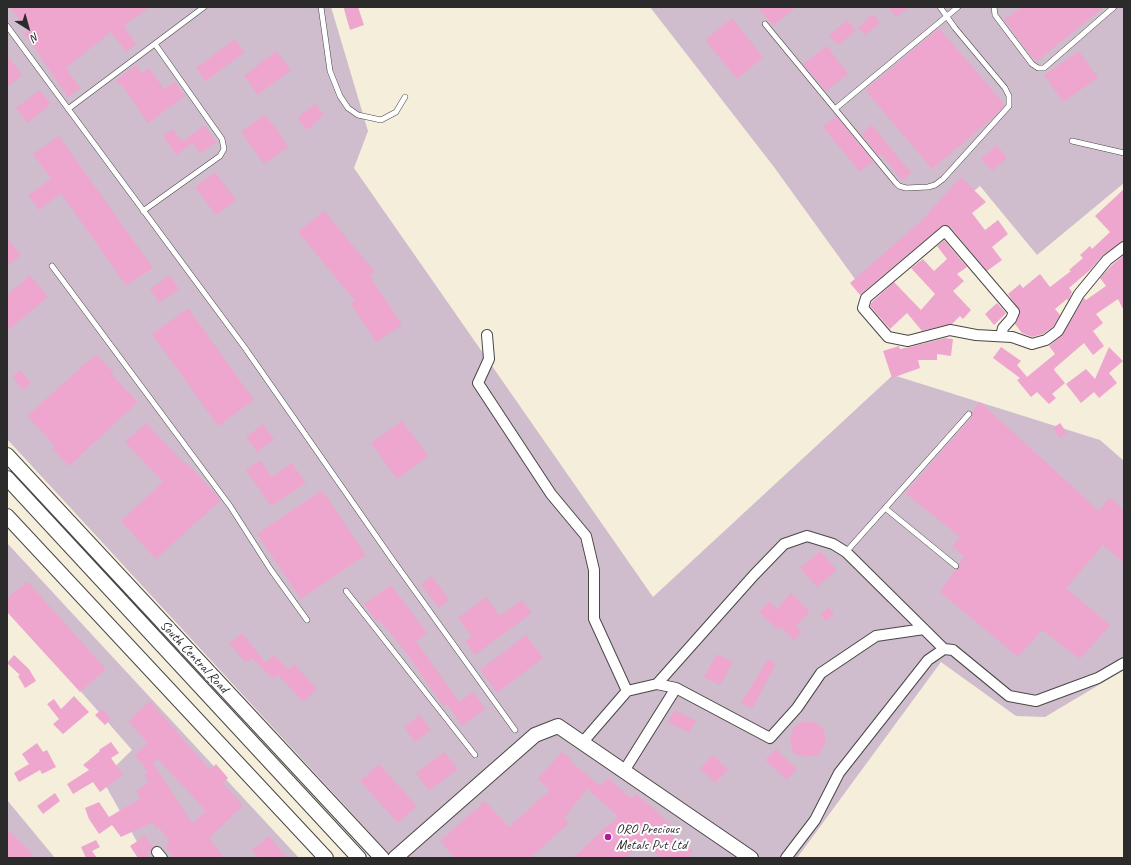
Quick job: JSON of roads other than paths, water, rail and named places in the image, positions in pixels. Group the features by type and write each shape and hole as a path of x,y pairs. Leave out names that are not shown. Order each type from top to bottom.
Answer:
{"main road":[{"name":"South Central Road","path":"7,455 382,858"},
{"name":"South Central Road","path":"7,478 359,858"},
{"path":"7,516 326,858"},
{"path":"101,581 113,570"},
{"path":"395,858 535,735 558,726 750,858"}],"street":[{"path":"1001,336 1003,328 1011,319 1014,312 945,231 866,298 863,308 888,337 908,341 950,330 976,335 1001,336 1032,344 1046,340 1058,330 1079,294 1107,260 1124,247"},
{"path":"486,334 489,359 478,383 551,494 586,536 594,570 594,619 627,691"},
{"path":"657,684 754,574 784,544 807,536 833,544 846,552 944,649 953,650 1009,696 1036,701 1098,678 1124,663"},
{"path":"582,743 627,691 657,684 676,688 770,738 796,708 821,673 876,636 924,629"},
{"path":"786,858 815,820 839,772 928,660 944,649"},
{"path":"624,771 676,688"}],"lane":[{"path":"68,109 204,7"},
{"path":"321,7 330,71 340,96 348,108 358,115 381,120 396,112 405,97"},
{"path":"765,24 874,159 899,186 928,187 935,185 943,179 1009,106 1009,96 1005,88 955,28 940,7"},
{"path":"835,109 958,7"},
{"path":"994,7 995,15 1032,64 1038,68 1044,68 1114,7"},
{"path":"7,26 245,348 515,730"},
{"path":"143,211 220,156 224,149 222,139 155,44"},
{"path":"1072,141 1124,153"},
{"path":"52,266 230,506 271,570 307,620"},
{"path":"846,552 969,414"},
{"path":"885,508 956,566"},
{"path":"346,591 475,755"}],"place":[{"name":"ORO Precious Metals Pvt Ltd","path":"608,837"}]}
